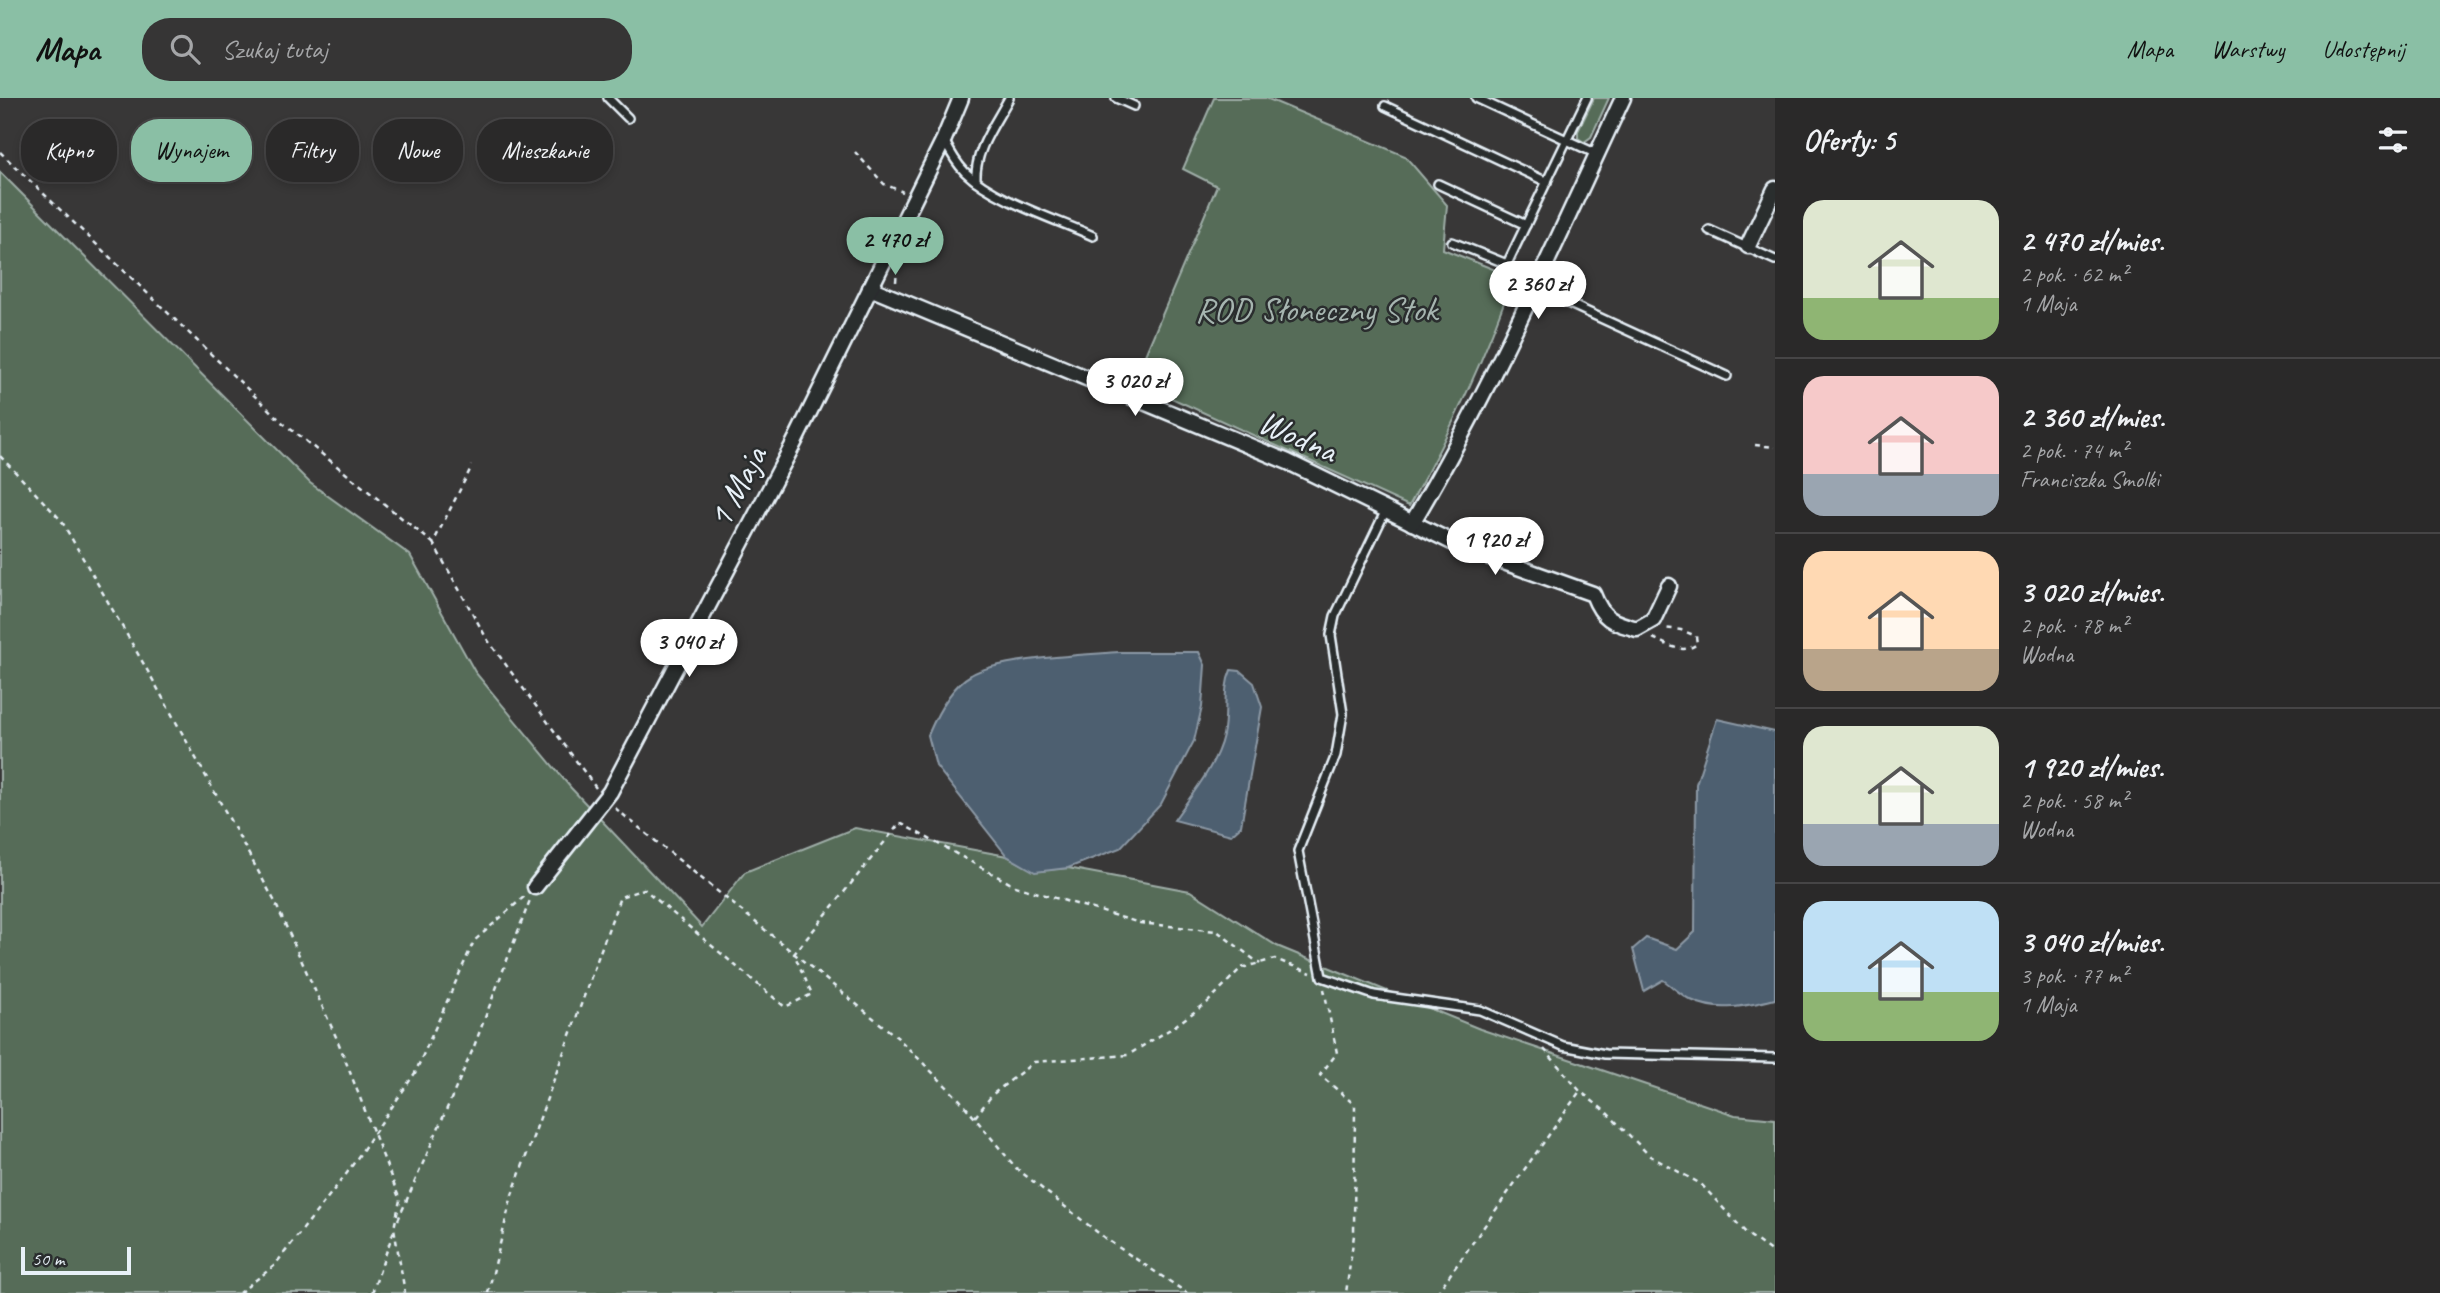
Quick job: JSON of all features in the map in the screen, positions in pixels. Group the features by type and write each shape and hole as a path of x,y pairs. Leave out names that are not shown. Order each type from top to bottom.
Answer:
{"street":[{"name":"1 Maja","path":"535,887 610,792 795,441 944,139 961,98"},
{"path":"1412,523 1446,466 1535,288 1623,98"},
{"path":"1748,246 1775,189"},
{"name":"Wodna","path":"870,288 1288,462 1462,547 1592,594 1599,611 1616,623 1639,629"},
{"path":"1639,629 1653,620 1669,586"}],"lane":[{"path":"608,98 628,118"},
{"path":"976,182 978,155 1009,98"},
{"path":"1116,98 1134,106"},
{"path":"1476,98 1597,154"},
{"path":"1452,242 1507,264 1586,99"},
{"path":"1385,106 1547,182"},
{"path":"944,139 952,156 976,182 989,191 1093,236"},
{"path":"1438,184 1526,225"},
{"path":"1709,230 1775,260"},
{"path":"1535,288 1727,376"},
{"path":"1386,509 1335,616 1331,635 1343,714 1336,755 1298,851 1322,977 1374,995 1480,1010 1563,1046 1605,1054 1775,1058"}],"path":[{"path":"0,152 283,423 433,543 487,639 604,799 898,1038 975,1117 1016,1168 1106,1239 1187,1293"},
{"path":"855,152 884,184 915,197"},
{"path":"891,297 896,284 898,261"},
{"path":"1755,445 1775,447"},
{"path":"0,456 61,520 274,900 337,1039 400,1200 394,1228 405,1293"},
{"path":"433,543 472,467"},
{"path":"1639,629 1681,630 1696,636 1697,644 1691,649 1682,650 1639,629"},
{"path":"794,954 900,823 1015,886 1140,923 1217,931 1260,964"},
{"path":"239,1293 274,1266 347,1173 415,1073 474,942 535,887"},
{"path":"372,1293 394,1228 473,1049 535,887"},
{"path":"488,1293 512,1195 620,897 644,889 785,1007 813,994 794,954"},
{"path":"975,1117 993,1094 1034,1062 1128,1055 1208,1002 1241,968 1275,960 1322,977 1337,1053 1320,1075 1356,1105 1354,1235 1346,1293"},
{"path":"1528,1031 1580,1091 1606,1112 1650,1156 1701,1184 1746,1234 1775,1254"},
{"path":"1437,1293 1580,1091"}],"green space":[{"name":"ROD Słoneczny Stok","path":"1214,98 1266,98 1405,156 1447,205 1443,249 1513,277 1466,394 1409,506 1134,381 1217,186 1183,169"},
{"path":"1594,98 1609,98 1591,137 1584,142 1578,138 1578,131"},
{"path":"0,172 310,483 410,555 475,672 571,788 702,927 745,872 855,828 1007,856 1035,871 1068,868 1190,891 1277,946 1480,1029 1735,1115 1775,1119 1775,1293 0,1293"}],"water":[{"path":"1119,652 1199,652 1205,665 1202,707 1194,741 1161,804 1120,848 1068,868 1035,872 1007,856 936,766 928,735 951,693 964,680 984,669 1042,658"},
{"path":"1231,670 1240,671 1254,683 1262,707 1241,826 1231,835 1174,820 1203,779 1220,746"},
{"path":"1717,719 1775,732 1775,999 1733,1007 1701,1004 1687,998 1663,980 1644,991 1633,949 1646,938 1677,949 1695,932 1696,784"}]}
